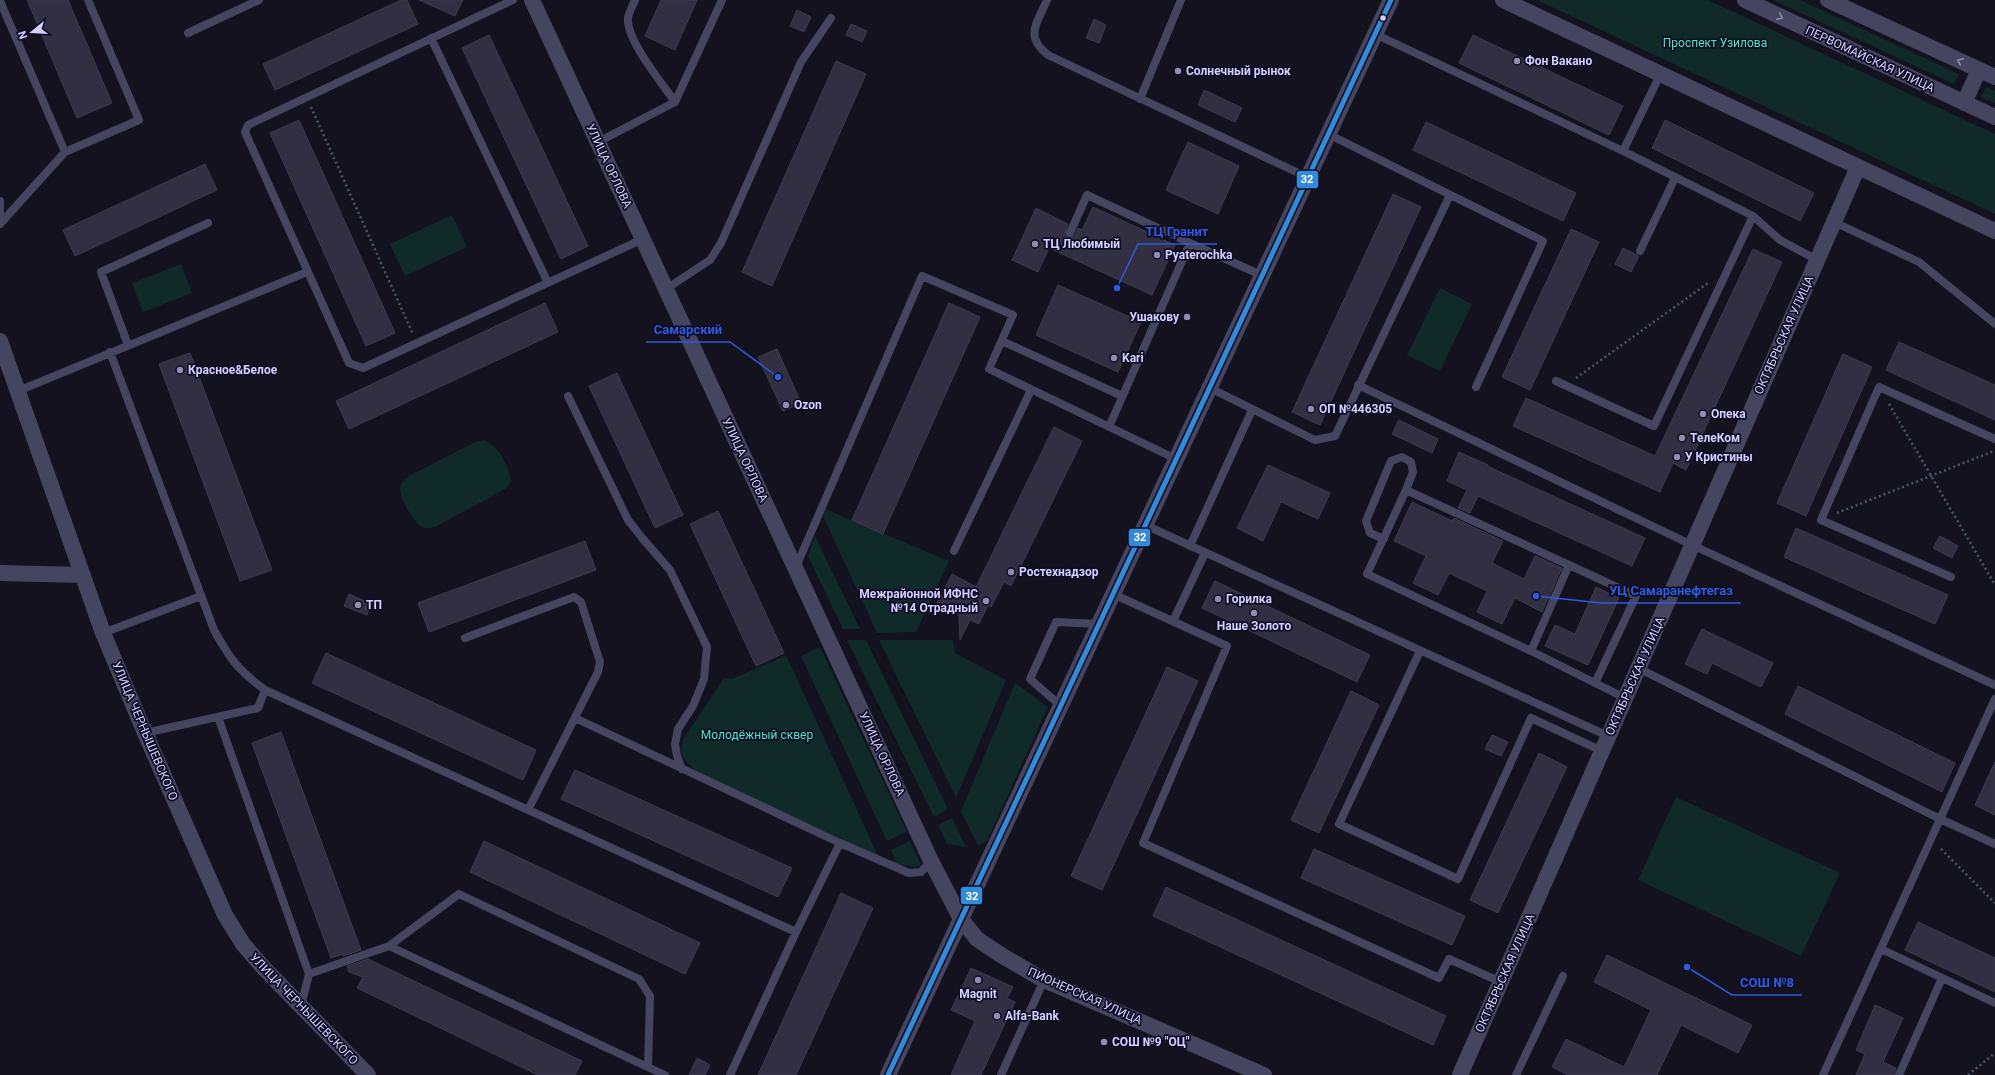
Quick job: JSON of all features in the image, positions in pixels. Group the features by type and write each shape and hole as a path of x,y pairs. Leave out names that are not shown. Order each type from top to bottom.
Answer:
{"street":[{"name":"УЛИЦА ОРЛОВА","path":"532,0 931,861 961,919"},
{"path":"888,1075 1210,388 1261,275 1391,0"},
{"path":"1503,0 1995,231"},
{"name":"ПЕРВОМАЙСКАЯ УЛИЦА","path":"1745,0 1995,117"},
{"path":"1828,0 1995,77"},
{"path":"1964,103 1979,70"},
{"name":"ОКТЯБРЬСКАЯ УЛИЦА","path":"1460,1075 1858,167"},
{"name":"УЛИЦА ЧЕРНЫШЕВСКОГО","path":"0,341 103,632 145,733 225,915 243,944 368,1075"},
{"path":"0,573 83,576"},
{"name":"ПИОНЕРСКАЯ УЛИЦА","path":"961,919 977,938 1001,955 1044,980 1264,1075"}],"lane":[{"path":"0,223 65,152 139,120 88,0"},
{"path":"188,33 259,0"},
{"path":"512,0 248,125 245,132 349,363 362,368 643,239"},
{"path":"635,0 628,17 629,28 634,42 674,102"},
{"path":"598,142 674,102 722,0"},
{"path":"1047,0 1034,29 1034,40 1037,47 1048,55 1307,177"},
{"path":"1140,99 1180,0"},
{"path":"0,1 65,152"},
{"path":"666,289 710,260 721,243 801,62 831,18"},
{"path":"1375,34 1623,151 1753,216 1780,240 1817,260"},
{"path":"431,38 548,283"},
{"path":"1623,151 1661,73"},
{"path":"1328,134 1543,241 1476,387"},
{"path":"1640,251 1676,178"},
{"path":"1210,388 1315,440 1335,436 1358,385 1450,195"},
{"path":"1070,233 1087,196 1261,275"},
{"path":"0,201 0,223"},
{"path":"1556,381 1654,426 1753,216"},
{"path":"1834,222 1919,262 1995,324"},
{"path":"128,345 101,272 208,223"},
{"path":"1109,427 1190,243"},
{"path":"18,391 307,272"},
{"path":"795,568 922,276 1013,315 989,369 1176,459"},
{"path":"1002,341 1122,396"},
{"path":"110,352 214,630 227,654 244,675 266,690 796,932"},
{"path":"1358,385 1692,545 1995,685"},
{"path":"1951,577 1821,520 1879,387 1995,440"},
{"path":"954,551 1031,390"},
{"path":"568,396 628,520 670,570 707,647 704,679 693,706 678,729 675,744 677,756 682,769"},
{"path":"1190,546 1252,410"},
{"path":"1384,539 1370,533 1366,521 1391,461 1402,457 1411,462 1413,472 1406,490 1384,539 1368,574 1531,651 1625,698"},
{"path":"1406,490 1636,596 1595,683"},
{"path":"1146,525 1608,736"},
{"path":"1173,622 1205,553"},
{"path":"1531,651 1569,566"},
{"path":"1113,594 1227,646 1143,843 1439,978 1449,959 1501,982"},
{"path":"103,632 201,596"},
{"path":"465,638 574,597 581,602 600,662 598,672 528,810"},
{"path":"1061,706 1030,679 1056,622 1099,624"},
{"path":"1420,651 1339,824 1458,879 1531,718 1602,751"},
{"path":"1638,668 1940,819 1995,844"},
{"path":"145,733 258,708 266,690"},
{"path":"1823,1075 1995,699"},
{"path":"218,718 309,974 301,1006"},
{"path":"575,718 840,843 909,873 921,872 931,861"},
{"path":"730,1075 796,932 840,843"},
{"path":"309,974 389,946 459,894 639,979 650,996 648,1066"},
{"path":"389,946 665,1075"},
{"path":"1881,949 1995,1003"},
{"path":"1516,1075 1563,976"},
{"path":"1899,1075 1942,978"},
{"path":"1001,1075 1044,980"}],"path":[{"path":"307,97 417,344"},
{"path":"1566,385 1728,269"},
{"path":"1879,387 1995,585"},
{"path":"1821,520 1995,450"},
{"path":"1941,849 1995,903"},
{"path":"1968,1075 1995,1053"}],"green space":[{"name":"Проспект Узилова","path":"1537,0 1708,0 1995,134 1995,214"},
{"path":"1773,0 1800,0 1959,74 1954,84"},
{"path":"1986,87 1995,91 1995,103 1981,97"},
{"path":"452,215 467,247 405,276 390,244"},
{"path":"181,264 192,293 143,312 132,283"},
{"path":"1440,288 1472,304 1440,371 1407,355"},
{"path":"483,440 494,446 505,462 511,481 507,488 435,527 426,528 421,526 409,512 402,499 400,487 404,480 475,442"},
{"path":"825,509 949,561 916,632 877,633 824,518"},
{"path":"815,536 860,629 843,629 808,556"},
{"path":"847,640 866,640 948,809 934,817"},
{"path":"879,640 953,640 955,653 1006,680 956,798"},
{"path":"820,647 907,832 887,841 801,656"},
{"name":"Молодёжный сквер","path":"786,655 878,856 699,773 687,763 682,755 681,745 683,740 724,678 732,679"},
{"path":"1015,683 1048,707 987,841 978,846 961,811"},
{"path":"1676,797 1840,873 1801,956 1638,880"},
{"path":"952,818 966,847 947,844 938,825"},
{"path":"910,841 921,865 916,867 897,864 891,850"}],"building":[{"path":"27,0 68,0 112,103 77,118"},
{"path":"401,0 407,0 418,24 275,90 263,64"},
{"path":"419,0 463,0 455,16"},
{"path":"661,0 697,0 675,50 645,36"},
{"path":"797,10 811,17 804,32 790,26"},
{"path":"1094,19 1106,25 1099,43 1086,38"},
{"path":"851,24 867,31 862,42 846,35"},
{"path":"489,35 588,246 561,259 462,48"},
{"path":"1473,35 1623,106 1609,135 1459,63"},
{"path":"836,61 866,74 772,286 742,272"},
{"path":"1204,90 1242,108 1235,122 1198,105"},
{"path":"299,120 395,333 366,346 270,133"},
{"path":"1665,120 1814,193 1800,221 1652,148"},
{"path":"1426,122 1576,193 1563,221 1413,150"},
{"path":"1188,142 1239,166 1218,214 1166,190"},
{"path":"205,164 217,190 75,256 63,230"},
{"path":"1393,194 1421,207 1320,425 1292,412"},
{"path":"1093,207 1175,245 1152,295 1049,248 1038,272 1012,260 1036,208 1068,224 1065,234 1070,238 1075,236 1078,228 1082,230"},
{"path":"1571,229 1599,242 1530,390 1502,377"},
{"path":"1623,248 1639,256 1631,272 1615,264"},
{"path":"1753,249 1782,262 1686,470 1673,463 1660,492 1513,426 1526,398 1655,456"},
{"path":"1058,285 1141,322 1118,372 1036,335"},
{"path":"545,303 558,332 349,429 336,401"},
{"path":"949,303 980,317 883,534 852,520"},
{"path":"1899,342 1995,385 1995,420 1886,370"},
{"path":"777,349 801,403 783,411 758,357"},
{"path":"190,353 272,570 240,581 159,364"},
{"path":"1843,354 1872,367 1806,516 1777,503"},
{"path":"617,373 683,515 655,528 589,386"},
{"path":"1399,420 1438,439 1432,453 1392,434"},
{"path":"1054,427 1082,441 1011,586 1004,582 991,607 988,605 979,624 970,620 960,640 959,615 937,603 952,574 976,587"},
{"path":"1459,452 1645,538 1632,566 1478,496 1470,513 1458,508 1467,490 1447,481"},
{"path":"1268,465 1330,493 1318,519 1281,502 1263,541 1237,528"},
{"path":"1412,502 1452,521 1454,518 1503,541 1492,563 1524,579 1535,556 1562,568 1542,612 1515,598 1502,624 1477,612 1487,591 1449,573 1438,595 1413,583 1426,556 1394,541"},
{"path":"718,511 784,653 756,666 690,524"},
{"path":"1796,528 1948,595 1935,624 1784,557"},
{"path":"1940,536 1958,546 1952,558 1933,548"},
{"path":"585,541 596,570 429,632 418,603"},
{"path":"1215,581 1370,655 1357,682 1202,608"},
{"path":"1596,587 1619,598 1588,665 1545,646 1555,625 1575,634"},
{"name":"ТП","path":"349,594 371,604 367,615 344,606"},
{"path":"1702,629 1773,663 1761,687 1712,663 1707,674 1685,664"},
{"path":"326,653 536,750 523,780 312,683"},
{"path":"1167,667 1198,681 1102,890 1071,876"},
{"path":"1798,686 1955,763 1942,792 1785,714"},
{"path":"1351,691 1379,705 1319,833 1291,820"},
{"path":"281,732 361,950 343,956 343,954 331,958 252,743"},
{"path":"1492,735 1508,742 1501,756 1485,749"},
{"path":"1539,753 1567,767 1498,913 1470,900"},
{"path":"1995,762 1995,815 1975,805"},
{"path":"575,770 792,868 778,897 561,799"},
{"path":"484,841 700,943 685,974 470,872"},
{"path":"1314,849 1465,916 1452,945 1301,878"},
{"path":"1166,887 1446,1016 1433,1045 1153,916"},
{"path":"841,893 873,908 796,1075 758,1075"},
{"path":"1918,922 1995,958 1995,992 1905,950"},
{"path":"1607,955 1752,1025 1738,1053 1681,1025 1657,1075 1568,1075 1552,1067 1566,1039 1624,1067 1651,1010 1594,982"},
{"path":"368,959 582,1061 575,1075 538,1075 357,988 363,977 349,972 347,966"},
{"path":"971,968 1013,987 1007,998 1015,1002 981,1075 951,1075 975,1021 951,1010"},
{"path":"1875,1005 1903,1018 1883,1062 1896,1068 1894,1075 1856,1075 1865,1054 1856,1050"},
{"path":"697,1058 710,1065 705,1075 689,1075"}],"transit line":[{"name":"32","path":"888,1075 1391,0"}],"place":[{"name":"Фон Вакано","path":"1517,61"},
{"name":"Солнечный рынок","path":"1178,71"},
{"name":"ТЦ Любимый","path":"1035,244"},
{"name":"Pyaterochka","path":"1157,255"},
{"name":"ТЦ Гранит","path":"1117,288"},
{"name":"Ушакову","path":"1187,317"},
{"name":"Kari","path":"1114,358"},
{"name":"Красное&Белое","path":"180,370"},
{"name":"Самарский","path":"778,377"},
{"name":"Ozon","path":"786,405"},
{"name":"ОП №446305","path":"1311,409"},
{"name":"Опека","path":"1703,414"},
{"name":"ТелеКом","path":"1682,438"},
{"name":"У Кристины","path":"1677,457"},
{"name":"Ростехнадзор","path":"1011,572"},
{"name":"УЦ Самаранефтегаз","path":"1536,596"},
{"name":"Горилка","path":"1218,599"},
{"name":"Межрайонной ИФНС №14 Отрадный","path":"986,601"},
{"name":"ТП","path":"358,605"},
{"name":"Наше Золото","path":"1254,613"},
{"name":"СОШ №8","path":"1687,967"},
{"name":"Magnit","path":"978,980"},
{"name":"Alfa-Bank","path":"997,1016"},
{"name":"СОШ №9 \"ОЦ\"","path":"1104,1042"}]}
